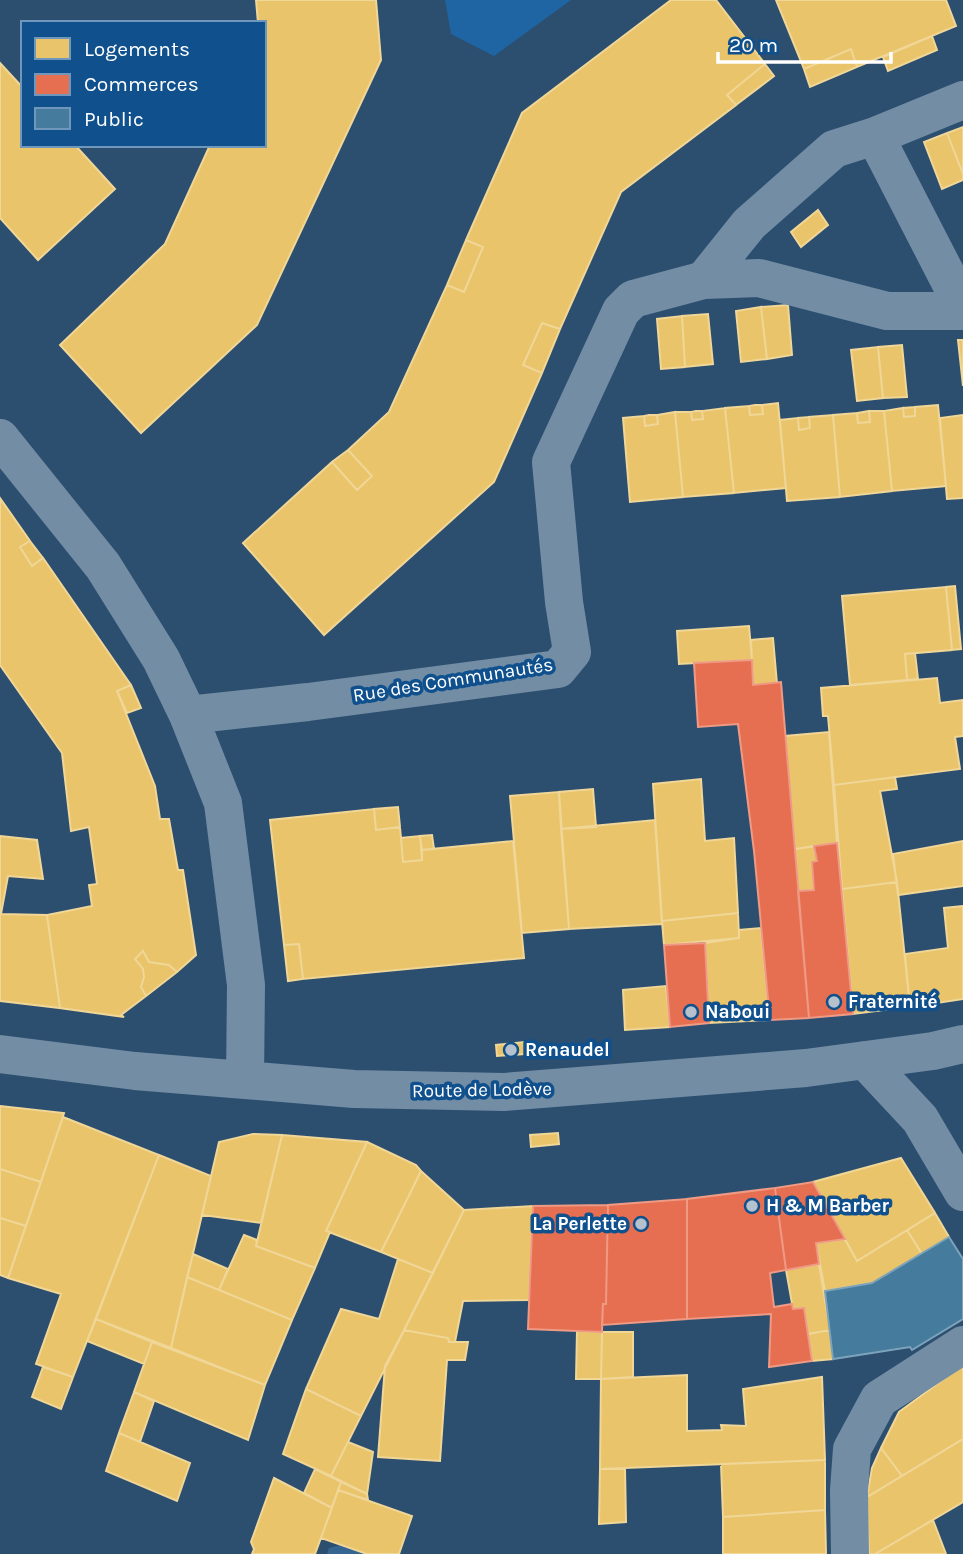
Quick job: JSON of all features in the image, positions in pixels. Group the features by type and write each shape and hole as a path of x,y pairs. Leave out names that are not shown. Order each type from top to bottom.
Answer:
{"street":[{"path":"704,280 749,224 834,149 875,136 963,100"},
{"path":"875,136 963,309"},
{"name":"Rue des Communautés","path":"188,715 558,669 572,652 564,602 551,462 621,311 633,299 704,280 759,278 887,311 963,309"},
{"path":"0,438 103,566 161,660 188,715 223,803 246,985 245,1079"},
{"name":"Route de Lodève","path":"0,1054 135,1071 379,1091 505,1092 806,1068 963,1044"},
{"path":"865,1060 920,1119 963,1192"},
{"path":"850,1554 849,1490 852,1449 879,1399 963,1345"}],"shaded area":[{"path":"445,0 571,0 494,56 451,34"},
{"path":"341,1545 367,1554 327,1554 329,1548"}],"building: Logements":[{"path":"256,0 376,0 381,60 257,325 141,433 60,345 165,244 209,147 266,147 266,21 258,21"},
{"path":"671,0 716,0 765,64 727,95 736,105 621,192 560,329 542,323 523,365 542,373 494,482 324,635 243,543 332,462 357,490 372,476 348,450 389,412 447,285 464,292 483,247 466,240 522,113"},
{"path":"776,0 946,0 956,26 857,67 851,49 804,69"},
{"path":"932,36 937,50 888,71 883,57"},
{"path":"851,49 857,67 810,87 804,69"},
{"path":"0,63 21,86 21,147 77,147 115,189 38,260 0,218"},
{"path":"765,64 774,76 736,105 727,95"},
{"path":"963,127 963,174 947,133"},
{"path":"947,133 963,180 942,189 924,142"},
{"path":"818,210 828,225 801,247 791,232"},
{"path":"466,240 483,247 464,292 447,285"},
{"path":"788,305 792,355 767,359 761,307"},
{"path":"761,307 767,359 741,362 736,311"},
{"path":"708,314 713,364 685,367 682,316"},
{"path":"682,316 685,367 661,369 657,319"},
{"path":"542,323 560,329 542,373 523,365"},
{"path":"958,340 963,340 963,386"},
{"path":"902,345 907,397 883,398 878,347"},
{"path":"878,347 883,398 857,401 851,350"},
{"path":"778,403 786,488 734,493 725,408 749,406 750,415 763,414 762,405"},
{"path":"762,405 763,414 750,415 749,406"},
{"path":"938,405 946,486 892,491 884,411 903,408 904,417 915,416 915,407"},
{"path":"915,407 915,416 904,417 903,408"},
{"path":"725,408 734,493 683,497 675,412 691,412 692,420 703,419 702,411"},
{"path":"702,411 703,419 692,420 691,412"},
{"path":"869,411 884,411 892,491 840,497 833,415 857,413 858,423 870,422"},
{"path":"869,411 870,422 858,423 857,413"},
{"path":"675,412 683,497 630,502 623,418 644,416 645,426 658,424 657,415"},
{"path":"657,415 658,424 645,426 644,416"},
{"path":"833,415 840,497 787,501 780,420 798,418 799,430 810,428 809,417"},
{"path":"963,415 963,498 947,499 940,418"},
{"path":"809,417 810,428 799,430 798,418"},
{"path":"348,450 372,476 357,490 332,462"},
{"path":"0,498 30,541 20,547 32,566 43,558 131,685 117,691 155,786 160,819 169,819 178,870 183,870 196,955 177,972 169,965 149,962 143,951 135,959 143,969 141,987 146,996 121,1015 124,1017 60,1008 47,915 92,906 89,885 97,884 89,827 71,831 62,753 0,665"},
{"path":"30,541 43,558 32,566 20,547"},
{"path":"955,586 961,649 952,650 946,587"},
{"path":"946,587 952,650 905,654 907,680 850,685 842,596"},
{"path":"749,626 752,660 679,664 677,631"},
{"path":"773,638 777,684 753,685 751,640"},
{"path":"915,653 918,679 907,680 905,654"},
{"path":"937,678 940,703 963,700 963,736 955,737 960,769 834,785 828,716 823,716 821,688"},
{"path":"131,685 141,708 127,713 117,691"},
{"path":"829,732 837,843 795,849 785,736"},
{"path":"895,777 897,789 880,791 897,882 842,889 834,785"},
{"path":"701,779 705,841 734,838 738,913 662,921 653,784"},
{"path":"593,789 596,827 561,829 559,792"},
{"path":"559,792 569,929 522,933 510,796"},
{"path":"398,807 400,827 376,830 374,809"},
{"path":"374,809 376,830 400,827 403,862 422,860 422,850 513,841 524,958 303,979 299,944 284,945 270,820"},
{"path":"655,820 662,924 569,929 561,829"},
{"path":"432,835 434,849 422,850 420,836"},
{"path":"0,836 37,840 43,879 8,876 1,914 47,915 60,1008 0,1001"},
{"path":"420,836 422,860 403,862 401,838"},
{"path":"963,841 963,886 898,895 893,854"},
{"path":"814,846 817,861 812,862 814,890 798,891 795,849"},
{"path":"897,882 910,1007 853,1014 842,889"},
{"path":"963,906 963,999 910,1007 905,954 948,948 944,908"},
{"path":"738,913 739,938 664,945 662,921"},
{"path":"761,928 770,1020 709,1023 705,943 739,938 739,930"},
{"path":"299,944 303,979 288,981 284,945"},
{"path":"143,951 149,962 169,965 177,972 146,996 141,987 143,969 135,959"},
{"path":"666,986 670,1027 625,1030 623,990"},
{"name":"Renaudel","path":"524,1042 525,1054 497,1056 496,1045"},
{"path":"0,1106 64,1113 41,1182 0,1169"},
{"path":"63,1117 159,1155 73,1377 36,1364 61,1294 8,1278"},
{"path":"558,1133 559,1144 531,1147 530,1135"},
{"path":"253,1134 282,1135 261,1223 202,1215 219,1142"},
{"path":"282,1135 367,1142 326,1231 330,1232 315,1268 256,1246"},
{"path":"367,1142 416,1165 421,1171 381,1252 326,1231"},
{"path":"159,1155 211,1176 171,1348 96,1319"},
{"path":"901,1158 935,1213 857,1261 813,1182"},
{"path":"0,1169 41,1182 26,1226 0,1218"},
{"path":"421,1171 464,1210 433,1273 381,1252"},
{"path":"533,1206 529,1300 463,1301 455,1342 449,1342 448,1338 404,1330 464,1210"},
{"path":"935,1213 949,1237 922,1254 907,1230"},
{"path":"0,1218 26,1226 8,1278 0,1275"},
{"path":"907,1230 922,1254 872,1283 825,1291 816,1243 845,1239 857,1261"},
{"path":"244,1235 257,1240 256,1246 315,1268 292,1320 219,1290"},
{"path":"193,1254 228,1269 219,1290 187,1277"},
{"path":"398,1259 433,1273 361,1416 306,1389 341,1309 379,1319"},
{"path":"819,1264 830,1330 808,1334 804,1308 793,1309 786,1270"},
{"path":"187,1277 292,1320 265,1385 171,1348"},
{"path":"96,1319 152,1342 144,1364 87,1341"},
{"path":"404,1330 448,1338 449,1342 468,1342 465,1360 447,1360 440,1461 378,1457 385,1366"},
{"path":"830,1330 833,1359 812,1361 808,1334"},
{"path":"577,1331 602,1332 601,1379 576,1379"},
{"path":"602,1332 633,1332 633,1377 601,1379"},
{"path":"152,1342 265,1385 248,1440 134,1392"},
{"path":"963,1365 963,1439 902,1476 881,1448 899,1412"},
{"path":"43,1367 73,1377 61,1409 32,1397"},
{"path":"687,1375 687,1431 722,1430 721,1425 746,1426 743,1389 822,1377 825,1460 600,1469 601,1379"},
{"path":"306,1389 361,1416 331,1476 283,1454"},
{"path":"134,1392 154,1401 140,1442 119,1433"},
{"path":"119,1433 190,1463 177,1501 106,1471"},
{"path":"963,1439 963,1502 875,1554 869,1554 867,1497"},
{"path":"348,1442 373,1452 367,1494 331,1476"},
{"path":"881,1448 902,1476 867,1497 872,1468"},
{"path":"825,1460 825,1510 723,1517 721,1464"},
{"path":"315,1469 341,1482 332,1508 304,1493"},
{"path":"600,1469 625,1469 626,1522 599,1524"},
{"path":"274,1478 332,1508 315,1554 252,1554 254,1549 251,1542"},
{"path":"341,1482 367,1494 368,1500 338,1490"},
{"path":"338,1490 412,1516 399,1554 367,1554 321,1538"},
{"path":"825,1510 826,1554 723,1554 723,1517"},
{"path":"933,1520 946,1554 875,1554"}],"building: Commerces":[{"path":"752,660 753,685 781,682 809,1018 770,1020 754,851 738,724 698,727 694,663"},
{"path":"837,843 853,1014 809,1018 798,891 814,890 812,862 817,861 814,846"},
{"path":"705,943 709,1023 670,1027 664,945"},
{"path":"813,1182 845,1239 816,1243 819,1264 786,1270 775,1188"},
{"path":"775,1188 786,1270 770,1273 774,1307 792,1304 793,1309 804,1308 812,1361 769,1367 771,1314 687,1319 687,1199"},
{"path":"687,1199 687,1319 602,1325 603,1304 606,1304 608,1205"},
{"path":"608,1205 606,1304 603,1304 602,1332 528,1329 533,1206"}],"building: Public":[{"path":"949,1237 963,1259 963,1319 912,1350 910,1347 833,1359 825,1291 872,1283"}],"place":[{"name":"Fraternité","path":"834,1002"},
{"name":"Naboui","path":"691,1012"},
{"name":"Renaudel","path":"511,1050"},
{"name":"H & M Barber","path":"752,1206"},
{"name":"La Perlette","path":"641,1224"}]}
